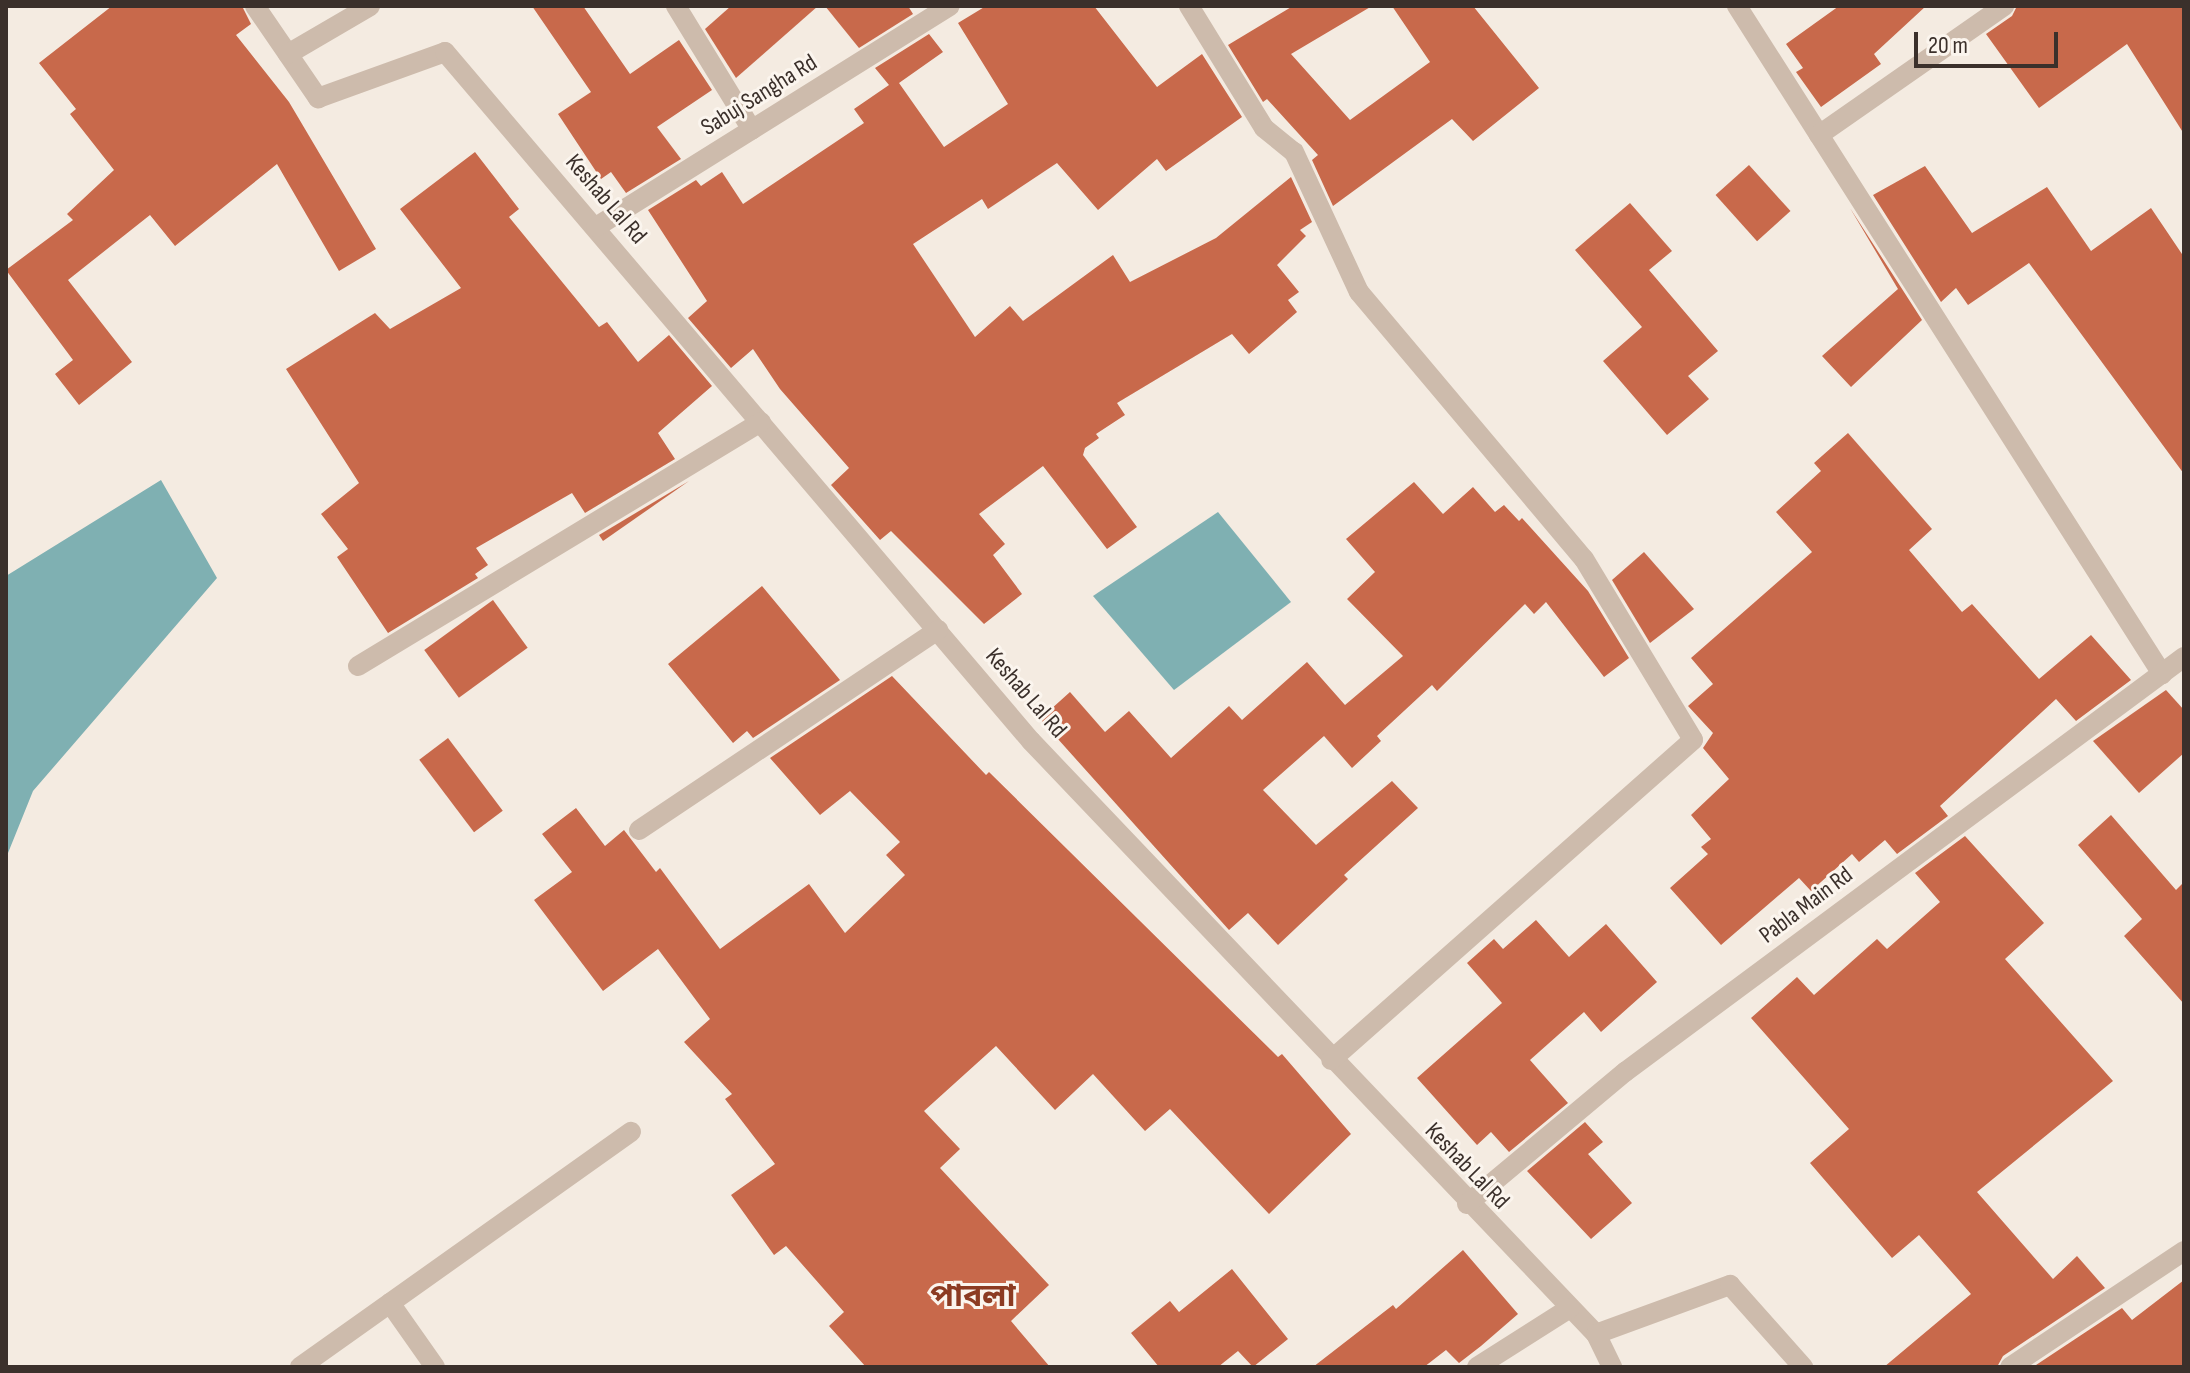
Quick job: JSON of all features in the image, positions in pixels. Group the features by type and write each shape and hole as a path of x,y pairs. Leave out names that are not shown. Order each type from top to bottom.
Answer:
{"street":[{"name":"Keshab Lal Rd","path":"255,6 318,98 445,52 1031,741 1467,1204 1596,1334 1612,1367"},
{"path":"288,54 370,6"},
{"path":"676,6 752,130"},
{"name":"Sabuj Sangha Rd","path":"596,227 950,6"},
{"path":"1189,6 1264,128 1294,152 1359,292 1584,559 1693,740 1331,1060"},
{"path":"1737,6 2162,674"},
{"path":"1819,135 2004,6"},
{"path":"358,666 761,422"},
{"path":"639,830 938,630"},
{"name":"Pabla Main Rd","path":"1467,1204 1625,1072 2184,657"},
{"path":"300,1367 631,1132"},
{"path":"2010,1367 2184,1251"},
{"path":"1596,1334 1730,1285 1803,1367"},
{"path":"390,1303 435,1367"},
{"path":"1477,1367 1570,1308"}],"water":[{"path":"161,480 217,578 33,791 6,858 6,576"},
{"path":"1218,512 1291,602 1174,690 1093,596"}],"building":[{"path":"112,6 242,6 251,24 236,35 289,102 376,249 339,271 277,164 175,246 150,215 68,280 132,362 79,405 55,374 73,360 6,270 73,220 67,214 114,170 70,114 76,109 39,63"},
{"path":"532,6 583,6 630,74 679,40 712,90 657,127 681,159 626,193 611,172 601,179 558,114 591,92"},
{"path":"731,6 818,6 736,78 705,29"},
{"path":"825,6 908,6 913,14 859,48"},
{"path":"986,6 1094,6 1157,87 1202,54 1242,117 1166,171 1157,159 1098,210 1057,163 988,209 982,199 913,244 975,337 1010,306 1023,321 1113,255 1130,282 1216,238 1291,177 1312,222 1300,230 1306,236 1277,265 1299,292 1288,300 1297,312 1249,354 1232,334 1117,403 1125,415 1096,434 1099,438 1085,448 1083,455 1137,527 1107,549 1043,466 979,514 1005,544 993,555 1022,594 984,624 891,531 880,540 831,485 849,468 780,389 753,349 731,368 688,318 707,301 648,210 696,180 701,186 722,172 743,204 864,123 854,109 889,85 875,68 929,34 943,52 899,83 944,147 1008,104 958,23"},
{"path":"1293,6 1372,6 1291,54 1350,120 1430,62 1392,6 1473,6 1539,88 1473,141 1452,119 1333,206 1312,160 1318,155 1267,99 1263,102 1228,45"},
{"path":"1839,6 1926,6 1874,54 1881,64 1821,107 1796,72 1803,68 1786,44"},
{"path":"2017,6 2184,6 2184,134 2127,44 2039,108 1986,34 2012,16"},
{"path":"475,152 519,209 509,217 599,327 607,322 638,362 669,335 712,386 658,433 675,459 585,513 572,493 476,548 488,565 475,574 478,578 388,633 337,557 348,549 321,514 359,483 286,369 375,313 390,329 461,288 400,209"},
{"path":"1749,165 1790,211 1757,241 1716,195"},
{"path":"1925,166 1972,233 2047,187 2091,251 2151,208 2184,257 2184,474 2029,263 1968,305 1956,288 1941,302 1873,195"},
{"path":"1630,203 1672,251 1649,270 1718,351 1688,376 1709,399 1667,435 1603,361 1642,327 1575,250"},
{"path":"1850,208 1922,320 1851,387 1822,356 1898,289"},
{"path":"1848,433 1932,529 1909,550 1962,612 1972,604 2039,679 2091,635 2131,680 2076,721 2056,699 1940,806 1948,816 1897,854 1885,840 1859,862 1852,854 1811,891 1799,878 1721,945 1670,888 1708,854 1701,847 1711,839 1691,815 1729,779 1703,748 1713,733 1688,706 1713,684 1691,658 1812,552 1776,512 1821,471 1814,463"},
{"path":"689,481 603,541 599,535"},
{"path":"1414,482 1443,514 1473,487 1495,512 1504,505 1519,521 1522,518 1588,591 1629,658 1604,677 1546,602 1534,614 1525,604 1437,691 1432,685 1377,736 1381,741 1352,768 1324,736 1263,790 1316,845 1392,781 1418,808 1344,875 1348,879 1278,945 1248,913 1229,930 1040,719 1070,692 1105,732 1129,711 1171,758 1229,706 1242,720 1307,662 1345,705 1403,656 1347,599 1375,572 1346,539"},
{"path":"1644,552 1694,609 1650,643 1612,580"},
{"path":"762,586 840,680 753,738 747,731 733,743 668,664"},
{"path":"493,600 528,648 459,698 424,650"},
{"path":"892,676 986,775 989,772 1278,1057 1282,1054 1351,1134 1269,1214 1170,1109 1145,1131 1093,1074 1055,1110 996,1046 924,1111 960,1149 940,1168 1049,1285 1011,1321 1050,1367 866,1367 829,1326 844,1312 786,1246 774,1255 731,1195 775,1164 725,1099 732,1094 684,1042 710,1019 658,949 603,991 534,900 572,872 542,834 576,808 605,846 624,830 656,872 660,868 720,949 809,884 845,933 905,875 886,855 900,842 850,791 820,815 770,758"},
{"path":"2166,690 2184,710 2184,753 2139,793 2093,741"},
{"path":"448,738 503,811 474,832 419,760"},
{"path":"2111,815 2176,890 2184,882 2184,1004 2124,936 2142,919 2078,845"},
{"path":"1965,836 2044,923 2005,959 2113,1081 1977,1192 2053,1279 2077,1256 2105,1288 2003,1356 1997,1367 1884,1367 1971,1294 1919,1235 1892,1258 1810,1163 1849,1129 1751,1018 1797,977 1814,995 1877,939 1887,949 1940,902 1915,873"},
{"path":"1536,920 1569,957 1606,924 1657,982 1601,1032 1584,1012 1530,1060 1568,1103 1509,1152 1491,1132 1477,1145 1417,1078 1502,1003 1467,963 1494,939 1503,949"},
{"path":"1585,1122 1603,1142 1588,1154 1632,1203 1591,1239 1527,1171"},
{"path":"1463,1250 1518,1314 1481,1346 1459,1363 1446,1350 1424,1367 1313,1367 1393,1305 1396,1309"},
{"path":"1232,1269 1288,1339 1253,1367 1238,1351 1218,1367 1159,1367 1131,1333 1170,1301 1179,1312"},
{"path":"2184,1280 2184,1367 2033,1367 2122,1308 2132,1320"}],"district":[{"name":"পাবলা","path":"973,1297"}]}
